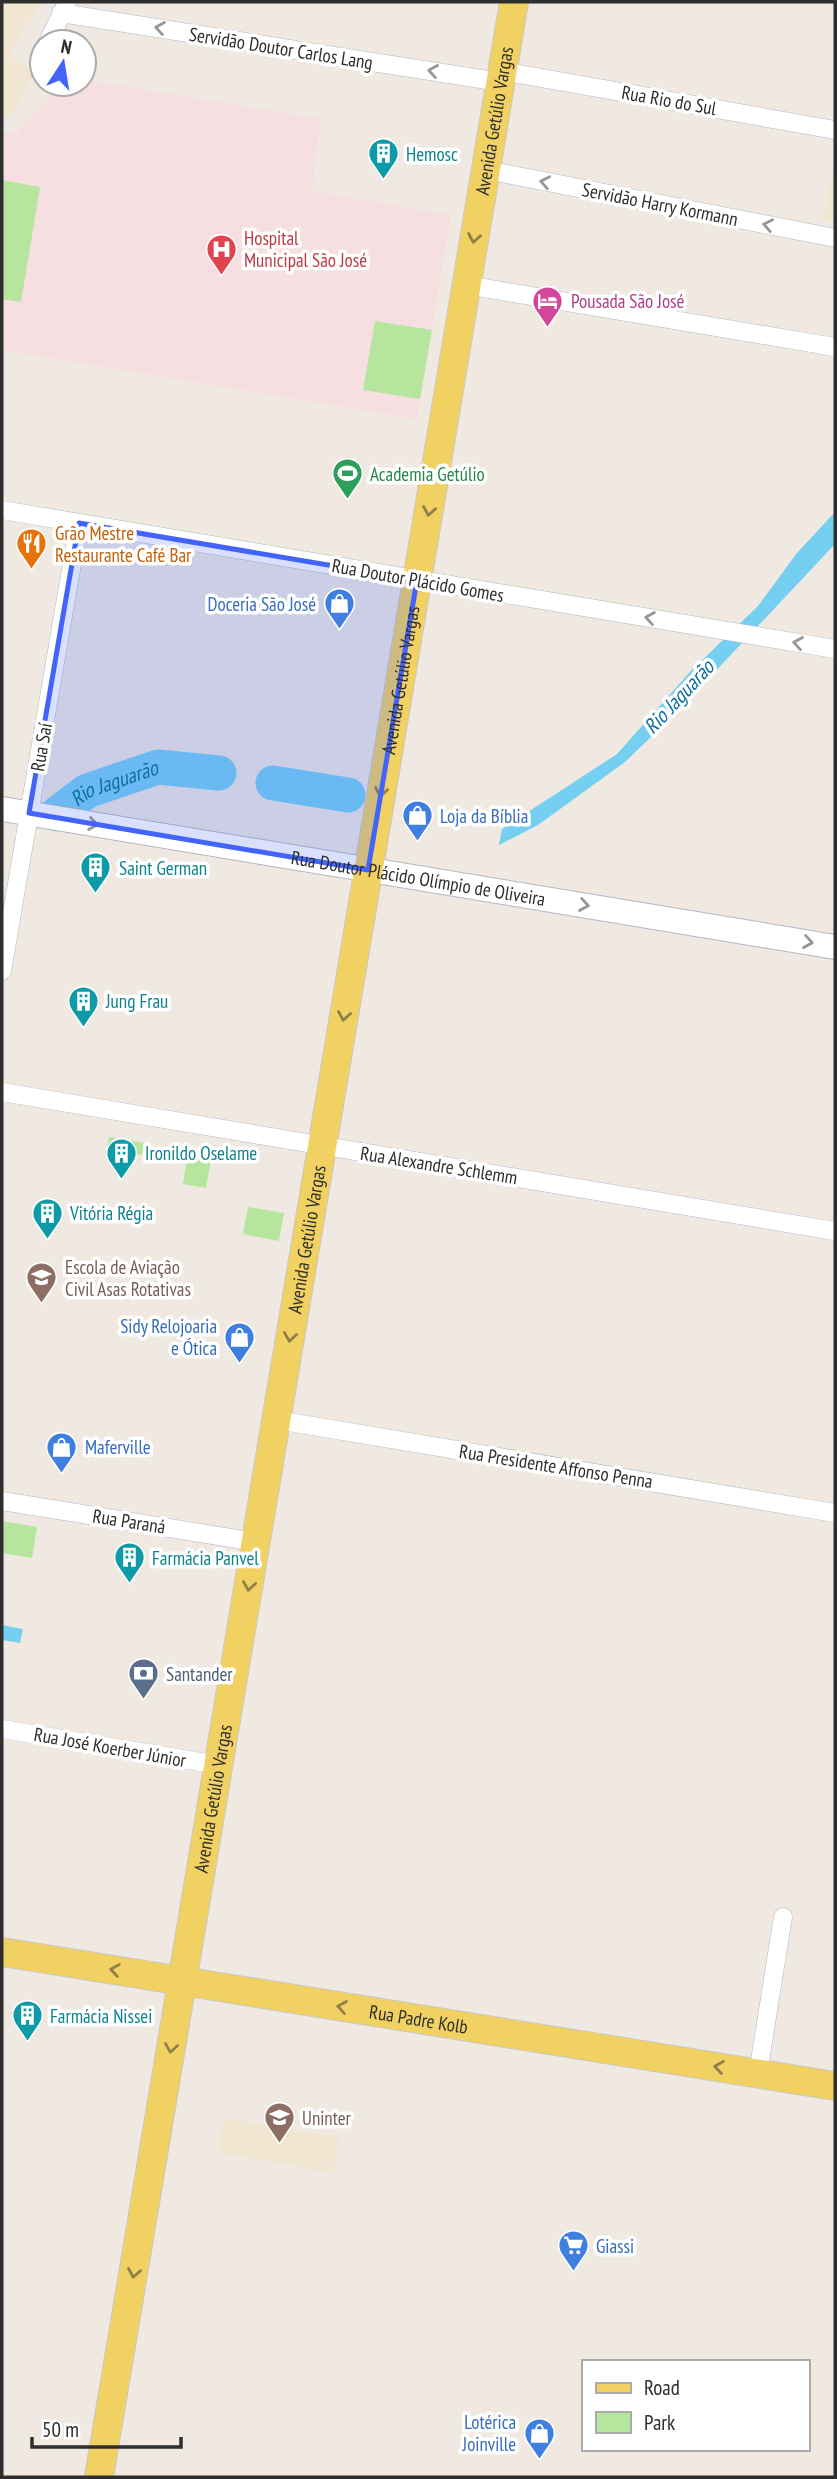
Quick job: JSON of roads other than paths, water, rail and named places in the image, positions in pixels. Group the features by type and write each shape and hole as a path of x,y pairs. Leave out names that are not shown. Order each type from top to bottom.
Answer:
{"main road":[{"name":"Avenida Getúlio Vargas","path":"99,2477 514,2"},
{"name":"Rua Doutor Plácido Olímpio de Oliveira","path":"2,809 835,947"},
{"name":"Rua Padre Kolb","path":"2,1952 835,2085"}],"street":[{"name":"Servidão Doutor Carlos Lang","path":"64,7 501,76"},
{"path":"54,28 64,7"},
{"name":"Rua Rio do Sul","path":"501,76 835,130"},
{"name":"Servidão Harry Kormann","path":"485,170 835,238"},
{"path":"466,285 835,347"},
{"name":"Rua Doutor Plácido Gomes","path":"2,510 835,649"},
{"name":"Rua Saí","path":"2,971 79,523"},
{"name":"Rua Alexandre Schlemm","path":"2,1092 835,1231"},
{"name":"Rua Presidente Affonso Penna","path":"276,1420 835,1513"},
{"name":"Rua Paraná","path":"2,1501 256,1542"},
{"name":"Rua José Koerber Júnior","path":"2,1729 219,1765"},
{"path":"758,2073 783,1917"}],"water":[{"name":"Rio Jaguarão","path":"835,512 835,544 680,709 625,762 538,825 499,845 502,829 617,754 690,672 758,606 797,553"},
{"path":"2,1625 23,1629 20,1643 2,1640"}],"waterway":[{"name":"Rio Jaguarão","path":"57,814 87,791 158,767 219,773"},
{"name":"Rio Jaguarão","path":"273,783 348,795"}],"place":[{"name":"Hemosc","path":"383,181"},
{"name":"Hospital Municipal São José","path":"221,276"},
{"name":"Pousada São José","path":"548,328"},
{"name":"Academia Getúlio","path":"347,501"},
{"name":"Grão Mestre Restaurante Café Bar","path":"32,571"},
{"name":"Doceria São José","path":"339,631"},
{"name":"Loja da Bíblia","path":"417,843"},
{"name":"Saint German","path":"96,895"},
{"name":"Jung Frau","path":"83,1028"},
{"name":"Ironildo Oselame","path":"122,1180"},
{"name":"Vitória Régia","path":"47,1240"},
{"name":"Escola de Aviação Civil Asas Rotativas","path":"42,1305"},
{"name":"Sidy Relojoaria e Ótica","path":"240,1364"},
{"name":"Maferville","path":"62,1474"},
{"name":"Farmácia Panvel","path":"129,1585"},
{"name":"Santander","path":"143,1701"},
{"name":"Farmácia Nissei","path":"27,2043"},
{"name":"Uninter","path":"279,2145"},
{"name":"Giassi","path":"573,2273"},
{"name":"Lotérica Joinville","path":"539,2460"}]}
